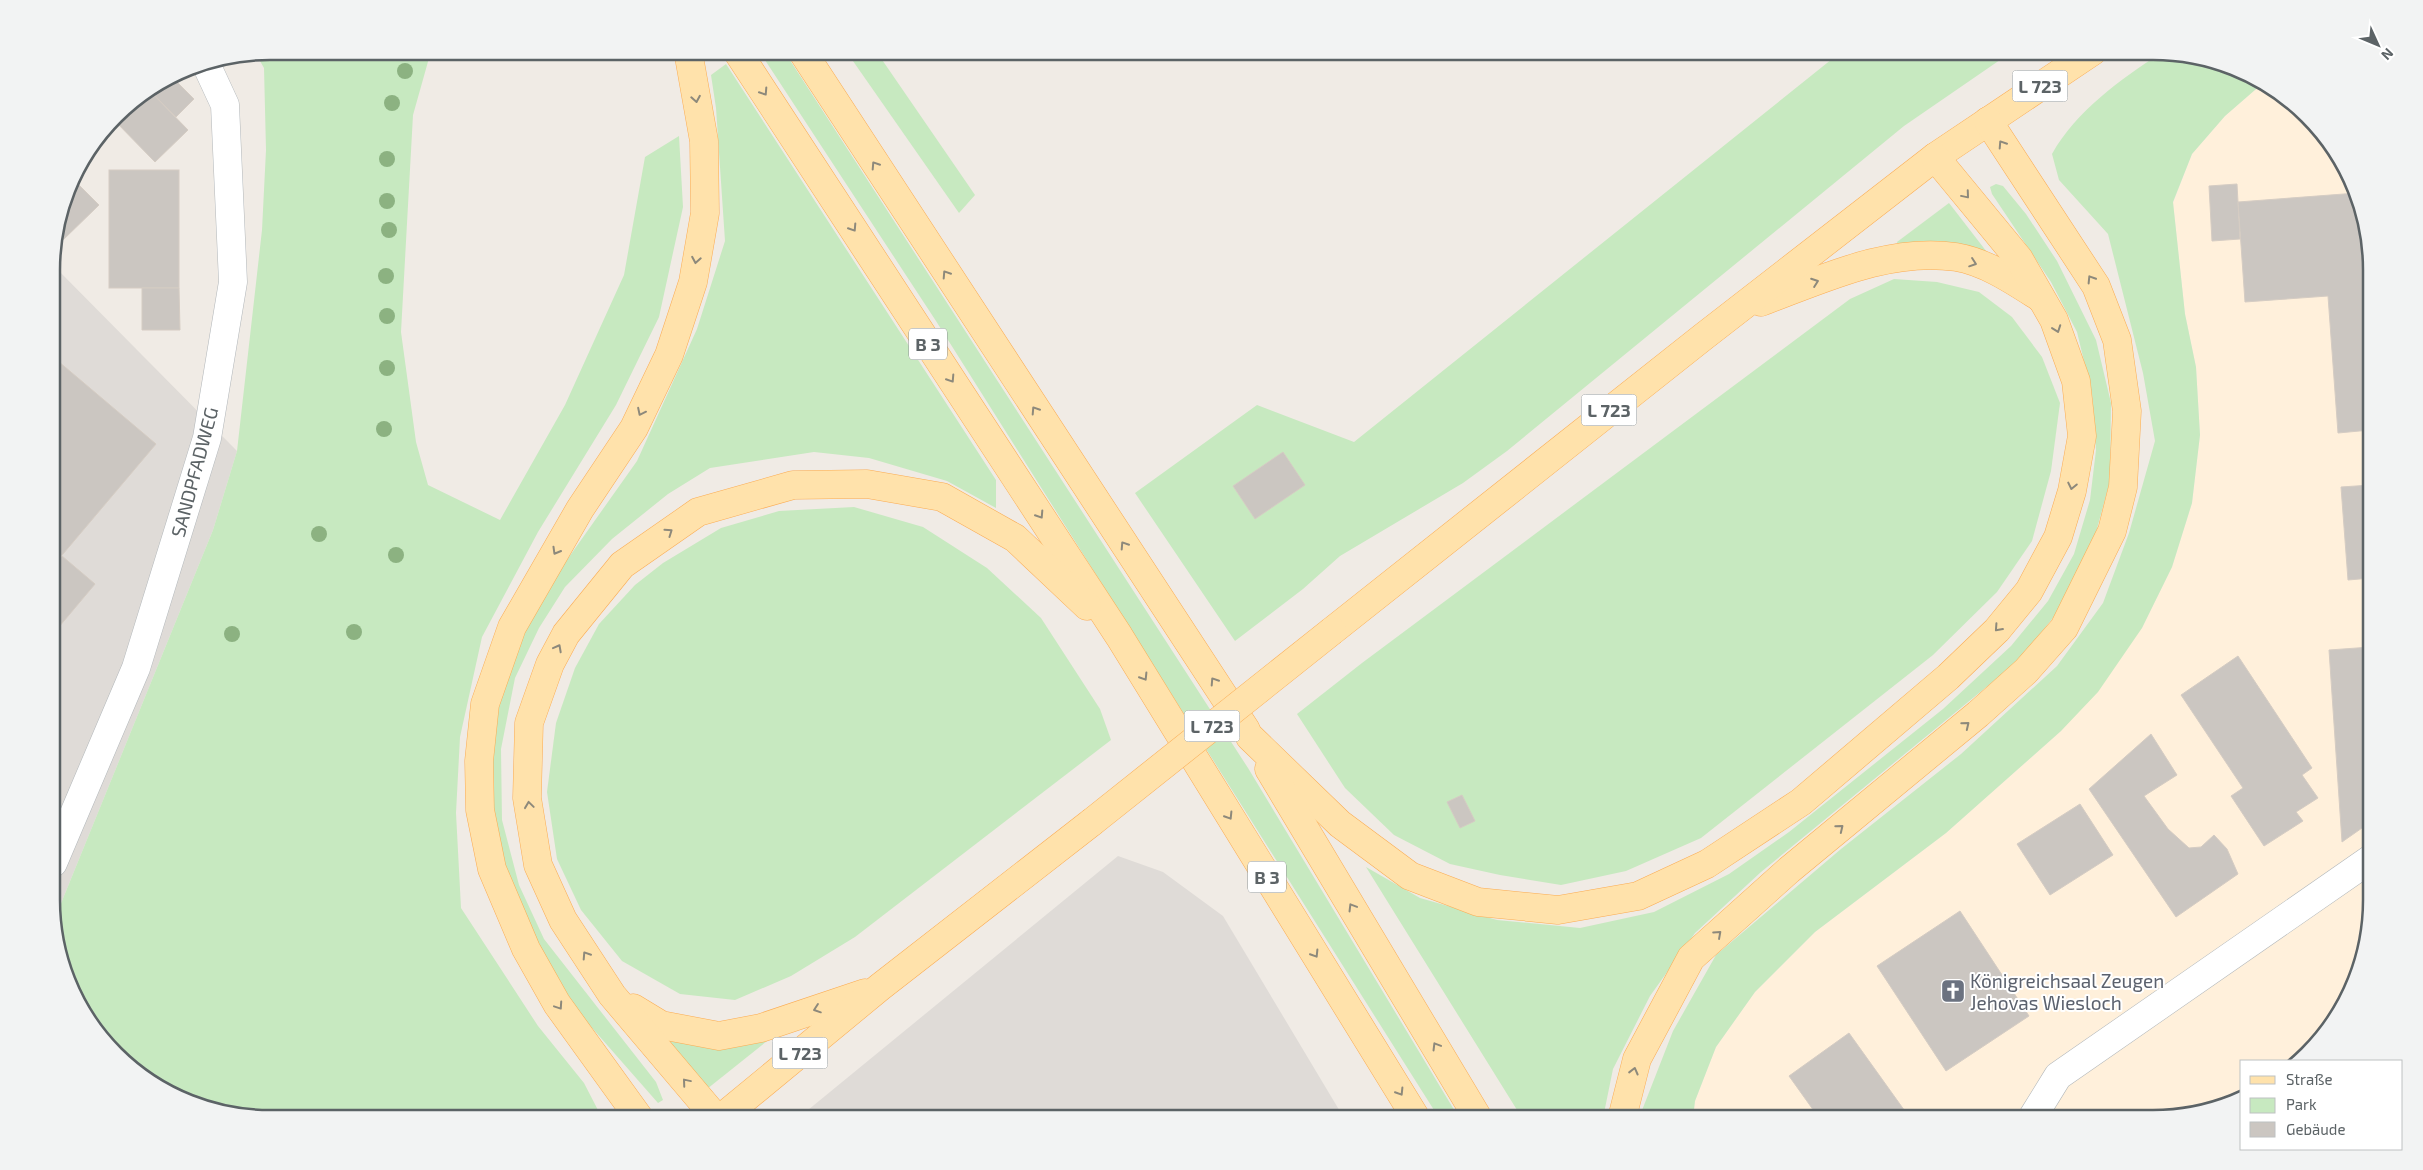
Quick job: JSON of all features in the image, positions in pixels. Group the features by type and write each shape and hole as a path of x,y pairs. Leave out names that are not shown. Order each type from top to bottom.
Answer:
{"main road":[{"path":"634,1110 557,1004 526,949 492,869 480,810 479,761 485,704 512,628 580,509 634,428 669,355 693,282 705,213 704,141 690,60"},
{"name":"B 3","path":"743,60 1119,636 1411,1110"},
{"path":"808,60 1250,736 1473,1110"},
{"name":"L 723","path":"729,1110 880,988 1736,311 1935,157 2080,60"},
{"path":"1624,1110 1637,1059 1691,958 1789,870 1978,714 2026,671 2064,628 2112,531 2123,487 2127,411 2117,340 2096,286 1988,121"},
{"path":"1250,736 1340,824 1410,876 1478,902 1558,910 1638,896 1707,864 1801,802 1816,790 1948,677 1997,630 2029,591 2058,537 2072,491 2082,436 2076,381 2054,320 2019,259 1935,157"},
{"path":"1736,311 1846,270 1901,256 1957,257 2003,274 2042,298"},
{"path":"710,1110 612,996 563,920 538,866 527,798 530,724 550,664 566,634 622,566 698,512 792,485 867,484 942,497 1015,538 1119,636"},
{"path":"612,996 661,1025 719,1036 761,1028 880,988"}],"street":[{"name":"SANDPFADWEG","path":"60,847 136,668 207,438 233,282 225,106 208,69"},
{"path":"2037,1110 2058,1076 2363,864"}],"shaded area":[{"path":"2258,88 2281,103 2311,132 2328,153 2347,190 2356,216 2363,256 2363,914 2352,968 2335,1005 2320,1028 2289,1060 2240,1060 2240,1091 2221,1099 2194,1106 2167,1110 1694,1110 1695,1101 1716,1047 1755,992 1815,932 1946,833 2061,731 2142,628 2172,567 2192,503 2200,435 2196,367 2185,314 2173,203 2192,154 2225,116"},
{"path":"60,272 237,451 213,530 60,906"},
{"path":"1118,856 1163,872 1223,916 1339,1110 808,1110"}],"green space":[{"path":"259,60 428,60 413,115 401,332 416,442 428,485 500,520 565,405 624,275 645,157 679,136 683,207 659,317 616,405 538,532 482,637 460,737 456,813 461,908 538,1026 584,1083 598,1110 256,1110 216,1103 202,1099 165,1082 132,1058 95,1017 71,968 64,941 60,906 213,530 237,451 262,230 266,150 264,68"},
{"path":"765,60 790,60 1248,768 1454,1110 1434,1110 936,321"},
{"path":"852,60 882,60 975,195 959,213"},
{"path":"1831,60 2000,60 1904,126 1507,451 1463,483 1340,556 1303,589 1235,641 1135,493 1257,405 1354,442"},
{"path":"2151,60 2167,60 2221,71 2258,88 2225,116 2192,154 2173,202 2185,314 2196,367 2200,435 2192,503 2172,567 2142,628 2098,692 2061,731 1946,833 1815,932 1755,992 1716,1047 1695,1101 1694,1110 1642,1110 1673,1031 1716,955 1841,849 1961,754 2057,666 2103,603 2129,533 2155,441 2143,373 2108,234 2059,180 2052,154 2062,138 2086,110 2130,74"},
{"path":"726,64 996,480 996,508 947,481 869,458 814,452 710,468 668,494 612,539 565,587 539,628 515,678 501,749 502,820 519,885 544,939 656,1082 663,1100 658,1103 579,1013 539,951 508,887 493,828 489,765 498,705 526,624 552,581 637,461 697,329 725,241 716,108 711,75"},
{"path":"1996,184 2003,186 2026,214 2057,261 2096,340 2111,403 2110,481 2092,547 2061,608 2018,661 1761,872 1695,933 1650,996 1613,1069 1605,1110 1517,1110 1366,867 1420,898 1497,920 1580,928 1654,912 1729,874 1789,832 1943,709 2011,646 2048,601 2074,554 2090,500 2096,450 2092,394 2077,332 2051,282 1992,194 1990,187"},
{"path":"1949,203 1990,256 1898,245 1897,242"},
{"path":"1894,279 1937,282 1979,292 2012,317 2042,357 2060,403 2051,471 2032,541 1997,592 1933,655 1701,838 1626,871 1561,885 1500,875 1450,864 1394,835 1345,788 1297,714 1362,663 1850,299"},
{"path":"854,507 923,527 987,568 1041,618 1100,709 1111,740 855,937 791,976 735,1000 680,994 622,961 581,910 557,859 547,792 556,723 575,668 599,624 635,585 663,563 721,528 779,511"},
{"path":"782,1029 707,1089 666,1039"}],"building":[{"path":"177,82 194,99 176,117 154,95"},
{"path":"154,95 188,130 155,162 119,125"},
{"path":"109,170 179,170 179,288 109,288"},
{"path":"2237,184 2240,239 2212,241 2209,186"},
{"path":"79,185 99,205 63,240 67,216"},
{"path":"2349,194 2356,216 2363,256 2363,431 2338,433 2328,296 2245,302 2238,202"},
{"path":"142,288 179,288 180,330 142,330"},
{"path":"60,363 156,444 60,558"},
{"path":"1283,452 1305,485 1255,519 1233,486"},
{"path":"2363,486 2363,579 2348,580 2341,487"},
{"path":"62,556 95,584 60,626 60,558"},
{"path":"2363,648 2363,827 2342,842 2329,650"},
{"path":"2238,656 2312,768 2302,775 2318,798 2296,812 2303,821 2264,846 2231,796 2243,788 2181,695"},
{"path":"2151,734 2177,775 2144,796 2168,829 2189,848 2201,847 2214,835 2227,849 2238,874 2176,917 2089,789"},
{"path":"1462,795 1475,821 1460,828 1447,802"},
{"path":"2080,804 2113,855 2050,895 2017,844"},
{"name":"Königreichsaal Zeugen Jehovas Wiesloch","path":"1960,911 2029,1016 1946,1071 1877,966"},
{"path":"1849,1033 1904,1110 1813,1110 1789,1076"}],"place":[{"name":"Königreichsaal Zeugen Jehovas Wiesloch","path":"1953,991"}]}
